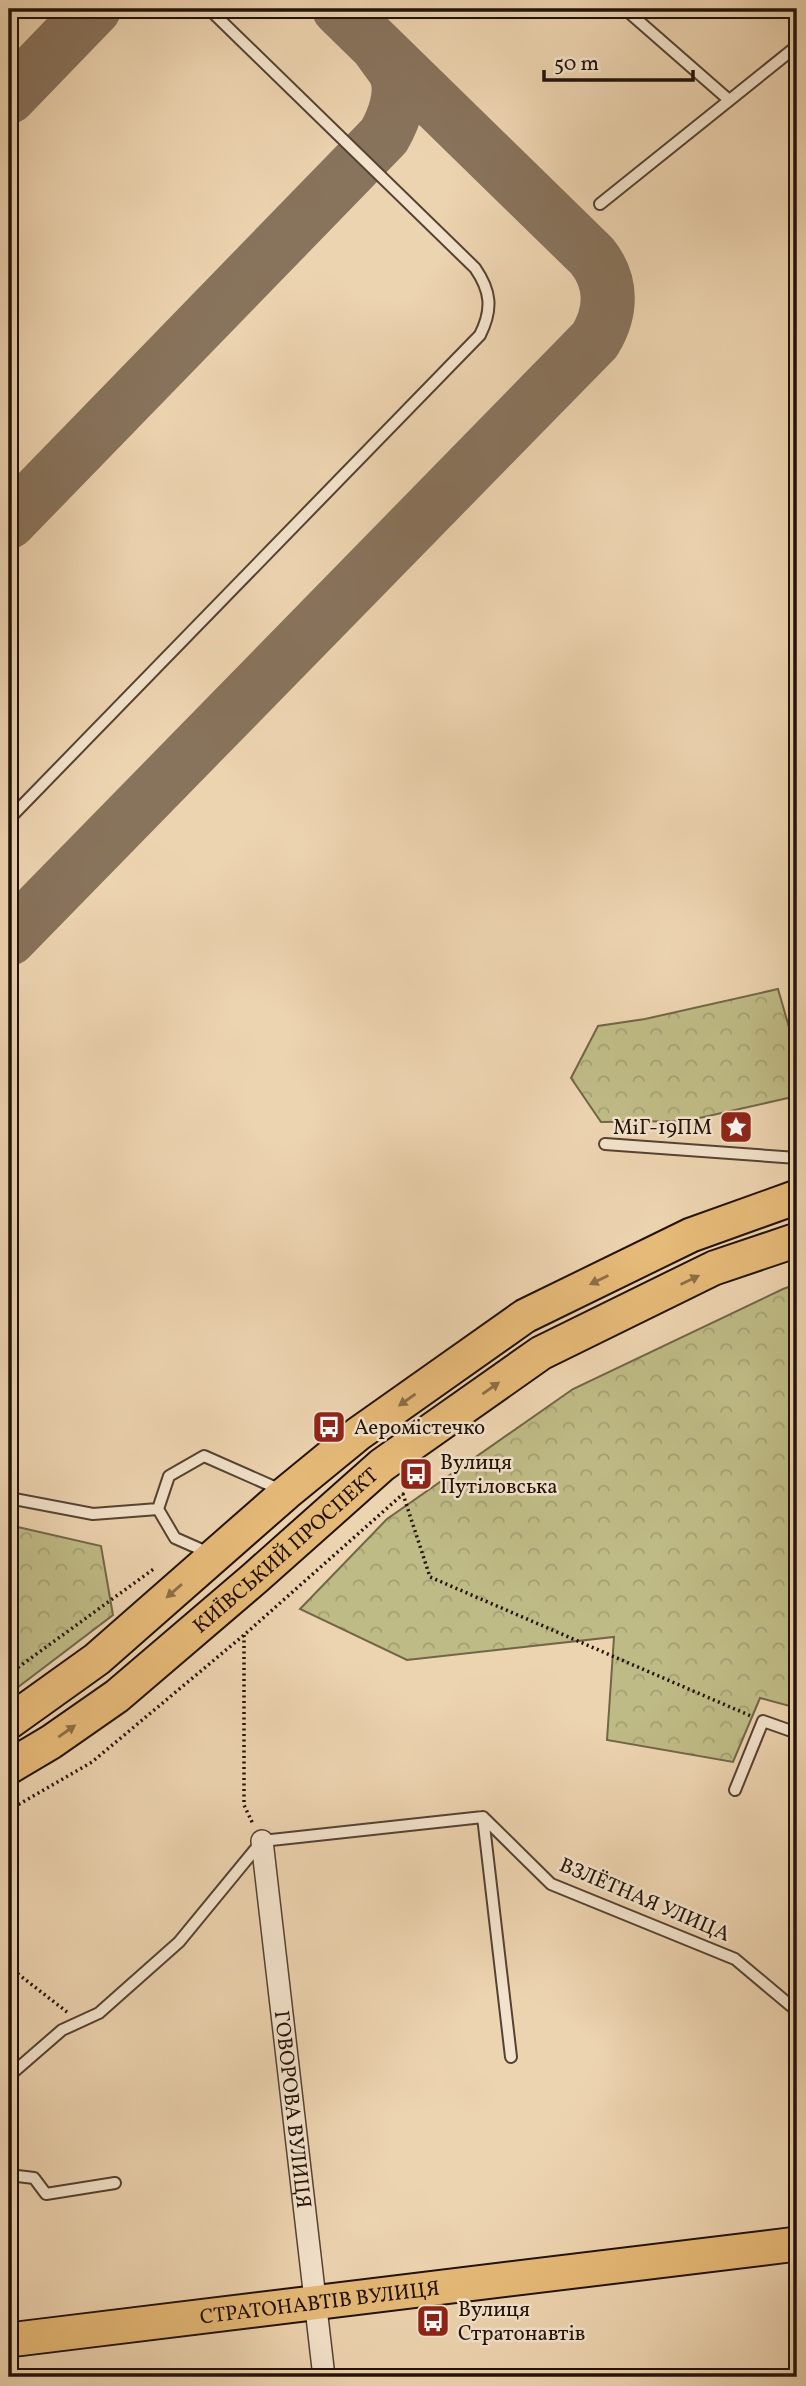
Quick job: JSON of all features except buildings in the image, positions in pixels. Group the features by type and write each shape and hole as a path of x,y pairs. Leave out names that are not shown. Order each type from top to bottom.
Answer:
{"main road":[{"name":"КИЇВСЬКИЙ ПРОСПЕКТ","path":"9,1722 97,1658 286,1493 358,1434 525,1316 691,1235 796,1198"},
{"name":"КИЇВСЬКИЙ ПРОСПЕКТ","path":"9,1767 51,1742 117,1696 399,1452 541,1353 714,1268 797,1240"},
{"path":"286,1493 314,1526"},
{"path":"215,1555 255,1578"},
{"name":"СТРАТОНАВТІВ ВУЛИЦЯ","path":"9,2340 797,2244"}],"street":[{"name":"ГОВОРОВА ВУЛИЦЯ","path":"261,1841 324,2377"}],"lane":[{"path":"9,819 480,335 487,321 489,302 486,284 475,268 209,9"},
{"path":"625,9 729,100"},
{"path":"600,204 797,46"},
{"path":"605,1144 797,1157"},
{"path":"158,1509 169,1476 204,1456 286,1493"},
{"path":"9,1498 93,1514 158,1509"},
{"path":"158,1509 176,1538 215,1555"},
{"path":"735,1790 763,1721 797,1732"},
{"path":"9,2076 62,2030 99,2013 179,1942 261,1841 483,1817 511,2056"},
{"name":"ВЗЛЁТНАЯ УЛИЦА","path":"483,1817 551,1884 735,1959 797,2011"},
{"path":"9,2172 9,2175 34,2178 46,2194 115,2183"}],"path":[{"path":"9,1810 92,1762 244,1635 403,1494 430,1577 763,1721"},
{"path":"9,1674 155,1568"},
{"path":"244,1635 244,1805 261,1841"},
{"path":"9,1967 80,2022"}],"green space":[{"path":"778,989 797,1055 797,1096 686,1121 601,1122 571,1078 598,1026 645,1019"},
{"path":"797,1284 797,1708 760,1698 733,1762 607,1740 614,1637 407,1660 300,1609 387,1519 573,1389"},
{"path":"9,1525 101,1546 113,1615 9,1694"}],"taxiway":[{"path":"9,97 94,9"},
{"path":"9,939 595,340 605,319 607,287 592,256 339,9"},
{"path":"9,522 384,136 394,113 398,86 394,70 377,46"}],"place":[{"name":"МіГ-19ПМ","path":"736,1127"},
{"name":"Аеромістечко","path":"329,1427"},
{"name":"Вулиця Путіловська","path":"416,1474"},
{"name":"Вулиця Стратонавтів","path":"433,2321"}]}
